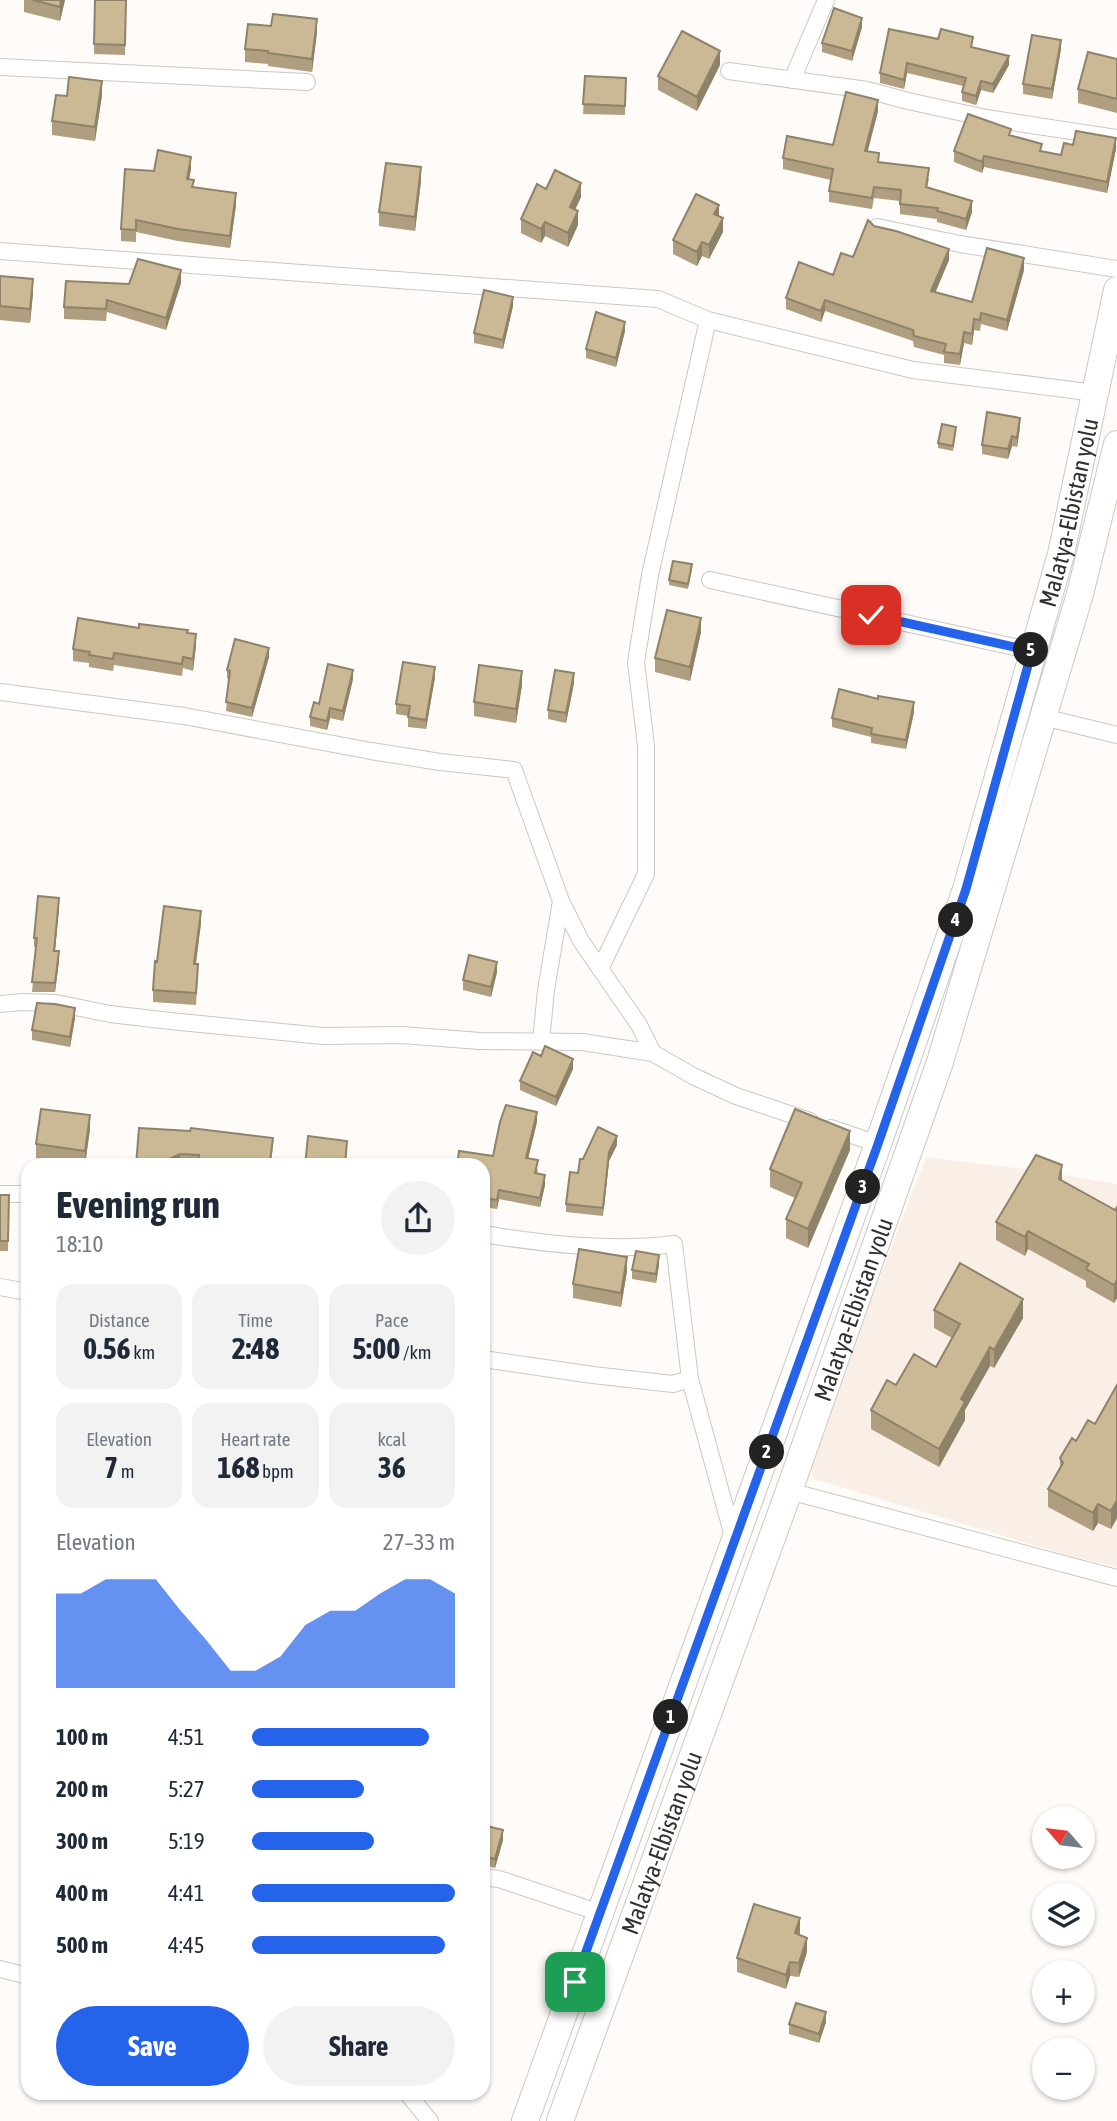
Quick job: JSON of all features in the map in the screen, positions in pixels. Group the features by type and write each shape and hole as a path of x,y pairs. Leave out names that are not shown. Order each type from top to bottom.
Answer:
{"main road":[{"name":"Malatya-Elbistan yolu","path":"525,2121 878,1144 966,889 1061,554 1117,290"},
{"name":"Malatya-Elbistan yolu","path":"560,2121 789,1491 940,1062 1080,594 1116,455"}],"street":[{"path":"793,80 826,0"},
{"path":"0,67 307,82"},
{"path":"729,71 867,90 908,102 986,118 1117,138"},
{"path":"877,227 960,244 1117,268"},
{"path":"0,251 658,299 708,320 913,370 1096,393"},
{"path":"600,969 646,873 646,746 636,662 650,575 708,320"},
{"path":"710,580 1032,651"},
{"path":"0,692 184,716 371,751 514,770 561,901 581,942 639,1025 653,1053"},
{"path":"1043,716 1117,735"},
{"path":"541,1042 546,990 561,901"},
{"path":"0,1004 56,1003 110,1014 298,1034 582,1042 653,1053 736,1096 878,1144"},
{"path":"0,1194 21,1194"},
{"path":"490,1235 533,1242 646,1248 674,1244 690,1379 735,1542"},
{"path":"0,1287 21,1291"},
{"path":"490,1360 673,1384 690,1379"},
{"path":"789,1491 1117,1578"},
{"path":"490,1878 600,1913"},
{"path":"0,1969 21,1974"},
{"path":"413,2100 430,2121"}],"shaded area":[{"path":"926,1157 1041,1171 1117,1184 1117,1567 1067,1555 814,1479 808,1462"}],"building":[{"path":"33,0 61,0 60,7"},
{"path":"95,0 126,0 125,45 94,44"},
{"path":"834,8 862,18 852,51 822,43"},
{"path":"273,14 317,19 312,59 245,49 248,24 271,26"},
{"path":"889,29 938,39 941,29 973,37 971,47 1009,56 993,84 981,81 976,96 962,92 966,78 907,63 904,80 880,73"},
{"path":"682,31 720,51 697,97 658,76"},
{"path":"1032,35 1061,40 1052,89 1023,84"},
{"path":"1088,52 1117,59 1117,99 1078,89"},
{"path":"585,76 626,78 625,106 583,104"},
{"path":"69,77 102,81 95,127 52,121 56,95 67,96"},
{"path":"846,92 878,100 865,151 879,153 878,162 929,168 926,187 972,201 966,219 937,211 938,208 900,204 901,190 874,187 872,198 829,191 833,169 783,158 787,136 833,145"},
{"path":"968,114 1011,129 1009,135 1042,144 1040,151 1061,155 1064,143 1073,145 1076,131 1116,138 1107,182 984,156 982,162 954,151"},
{"path":"158,150 191,157 187,179 194,180 192,187 236,193 230,236 136,220 136,230 121,229 125,169 154,171"},
{"path":"386,163 421,167 415,217 379,212"},
{"path":"555,170 581,183 570,207 578,211 568,233 545,222 541,229 521,219 537,184 546,189"},
{"path":"696,194 719,205 714,214 723,218 709,245 702,242 697,252 673,240"},
{"path":"868,220 874,226 949,249 931,291 972,302 987,248 1024,258 1007,320 981,313 980,320 974,319 972,334 964,332 960,354 944,352 946,344 914,336 913,330 825,300 821,311 786,298 799,262 833,275 841,253 853,257"},
{"path":"138,259 181,270 166,318 107,300 106,309 64,307 66,281 129,284"},
{"path":"0,276 33,279 30,309 0,306"},
{"path":"484,290 513,297 503,340 474,333"},
{"path":"596,312 625,322 616,358 586,349"},
{"path":"987,412 1020,418 1017,438 1012,436 1008,449 982,445"},
{"path":"942,424 956,427 953,446 938,443"},
{"path":"673,561 692,564 688,584 669,580"},
{"path":"667,610 701,618 690,667 655,658"},
{"path":"78,618 139,628 139,624 188,630 187,633 196,634 193,659 183,657 182,664 114,653 113,659 89,655 90,652 73,649"},
{"path":"235,639 269,648 252,708 226,702 230,671 227,670"},
{"path":"403,662 435,667 426,720 408,717 410,706 396,704"},
{"path":"328,664 353,670 343,711 330,708 327,721 310,717 314,702 319,704"},
{"path":"479,665 522,671 516,709 474,702"},
{"path":"555,670 574,673 566,713 548,710"},
{"path":"839,689 878,699 878,696 914,702 906,740 871,734 872,728 832,718"},
{"path":"38,896 59,898 54,951 59,951 55,983 32,982"},
{"path":"164,906 201,911 194,964 198,964 196,993 153,990"},
{"path":"469,955 497,962 491,987 463,980"},
{"path":"37,1003 75,1008 70,1037 32,1030"},
{"path":"545,1046 573,1059 556,1097 520,1081 533,1052 541,1056"},
{"path":"506,1105 537,1112 526,1158 538,1160 535,1173 545,1175 540,1198 499,1190 497,1200 490,1199 490,1158 458,1158 459,1151 493,1156"},
{"path":"41,1109 90,1115 85,1151 36,1144"},
{"path":"795,1109 850,1131 808,1229 786,1219 802,1183 770,1169"},
{"path":"598,1127 617,1136 609,1152 603,1208 566,1204 570,1172 578,1173 580,1159 583,1159"},
{"path":"139,1128 190,1131 191,1128 273,1138 270,1158 199,1158 199,1155 180,1154 171,1158 137,1158"},
{"path":"308,1136 347,1141 346,1158 306,1158"},
{"path":"1036,1155 1062,1165 1059,1179 1115,1210 1117,1207 1117,1280 1114,1285 1086,1269 1089,1264 1028,1231 1025,1237 996,1222"},
{"path":"0,1195 9,1195 8,1241 0,1241"},
{"path":"579,1249 627,1257 621,1293 573,1284"},
{"path":"636,1251 659,1255 656,1274 632,1270"},
{"path":"960,1263 1023,1299 994,1350 990,1347 961,1399 965,1402 939,1449 871,1410 887,1380 896,1385 914,1354 936,1367 960,1324 934,1310"},
{"path":"1117,1385 1117,1500 1111,1511 1098,1504 1093,1513 1048,1489 1063,1463 1060,1458 1072,1438 1076,1441 1088,1420 1095,1424"},
{"path":"490,1827 503,1830 495,1859 490,1858"},
{"path":"754,1904 800,1918 795,1933 807,1938 799,1963 790,1962 786,1975 737,1958"},
{"path":"796,2003 826,2012 819,2034 789,2024"}],"route":[{"path":"575,1982 878,1144 966,889 1032,651 871,615"}]}
